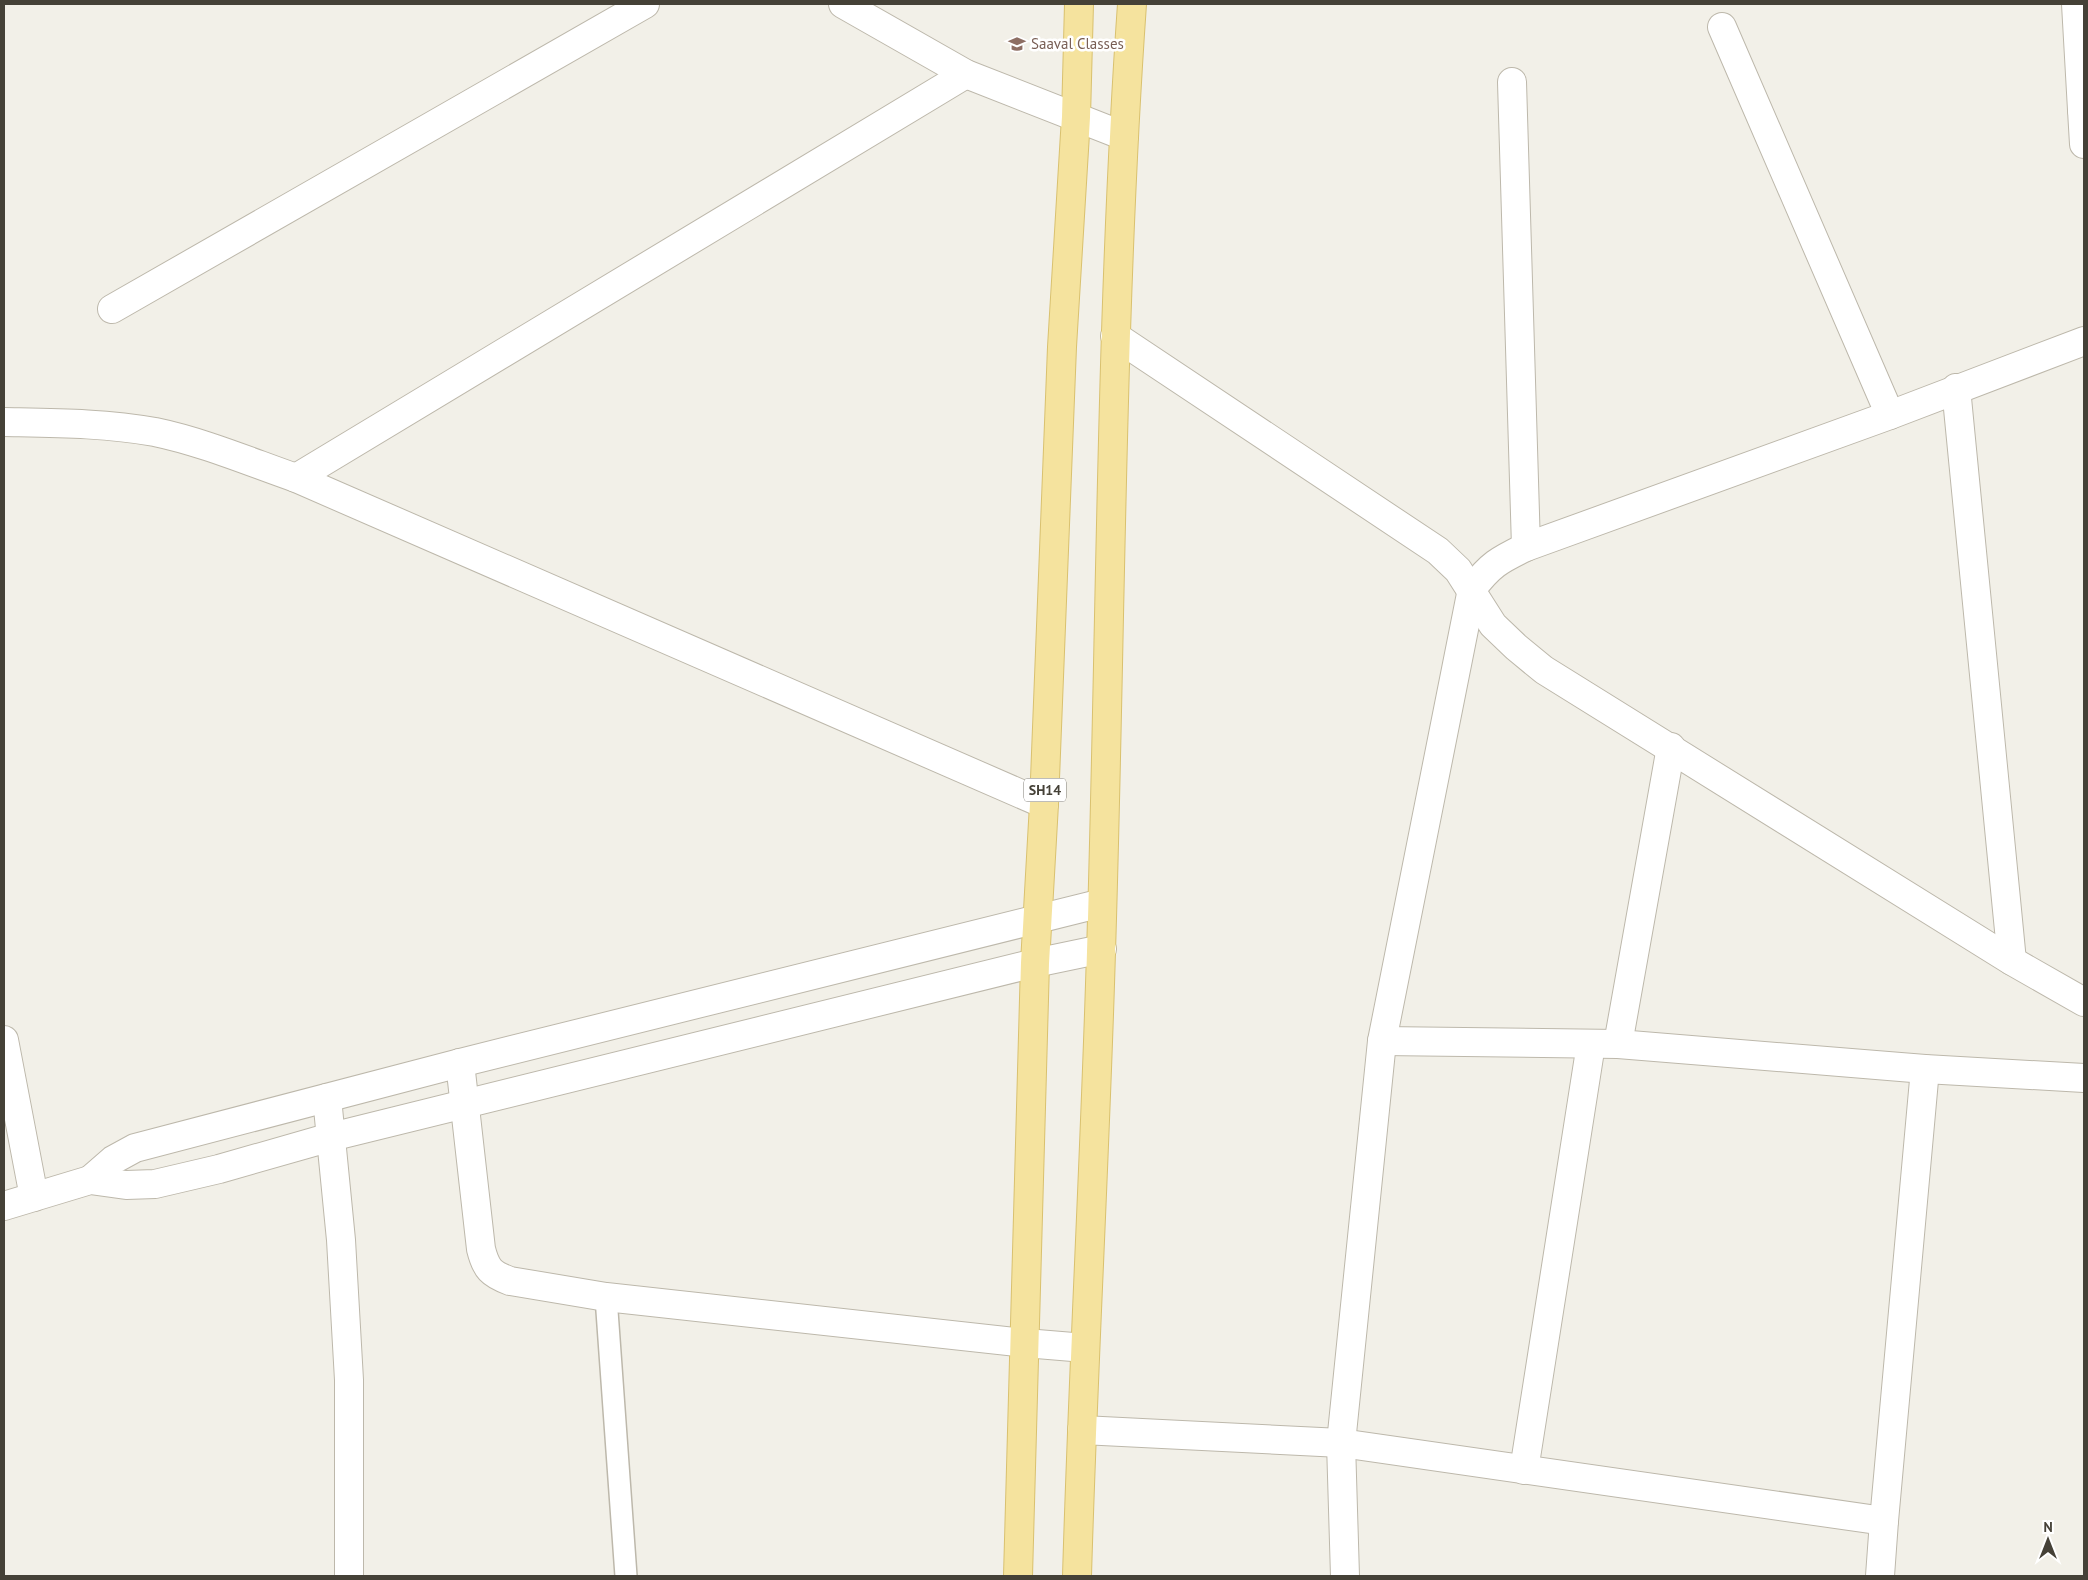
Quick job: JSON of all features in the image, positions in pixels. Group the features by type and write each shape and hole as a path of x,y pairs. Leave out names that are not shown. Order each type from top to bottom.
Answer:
{"main road":[{"name":"SH14","path":"1018,1576 1035,963 1044,804 1062,347 1076,117 1079,4"},
{"path":"1077,1576 1102,949 1115,336 1132,4"}],"street":[{"path":"112,309 645,4"},
{"path":"843,4 966,74 1124,136"},
{"path":"2076,4 2084,144"},
{"path":"1722,27 1890,415"},
{"path":"296,478 966,74"},
{"path":"1512,82 1526,547"},
{"path":"1115,336 1438,551 1458,570 1472,589 1493,625 1537,664 2012,960 2084,1002"},
{"path":"1345,1576 1341,1444 1382,1041 1472,589 1484,573 1497,561 1526,547 1890,415 1956,388 2084,341"},
{"path":"1956,388 2012,960"},
{"path":"4,422 96,424 156,433 206,446 296,478 1044,804"},
{"path":"1618,1044 1671,747"},
{"path":"4,1206 90,1180 113,1160 135,1148 460,1063 1102,903"},
{"path":"90,1180 126,1185 155,1184 219,1169 331,1137 1035,963 1102,949"},
{"path":"4,1040 34,1197"},
{"path":"1382,1041 1618,1044 1925,1069 2084,1078"},
{"path":"1524,1470 1591,1044"},
{"path":"460,1063 481,1250 485,1266 497,1276 510,1281 606,1297 1085,1348"},
{"path":"1880,1576 1925,1069"},
{"path":"327,1098 341,1240 349,1380 349,1576"},
{"path":"1082,1430 1341,1444 1884,1521"}],"lane":[{"path":"606,1297 626,1576"}],"place":[{"name":"Saaval Classes","path":"1017,44"}]}
